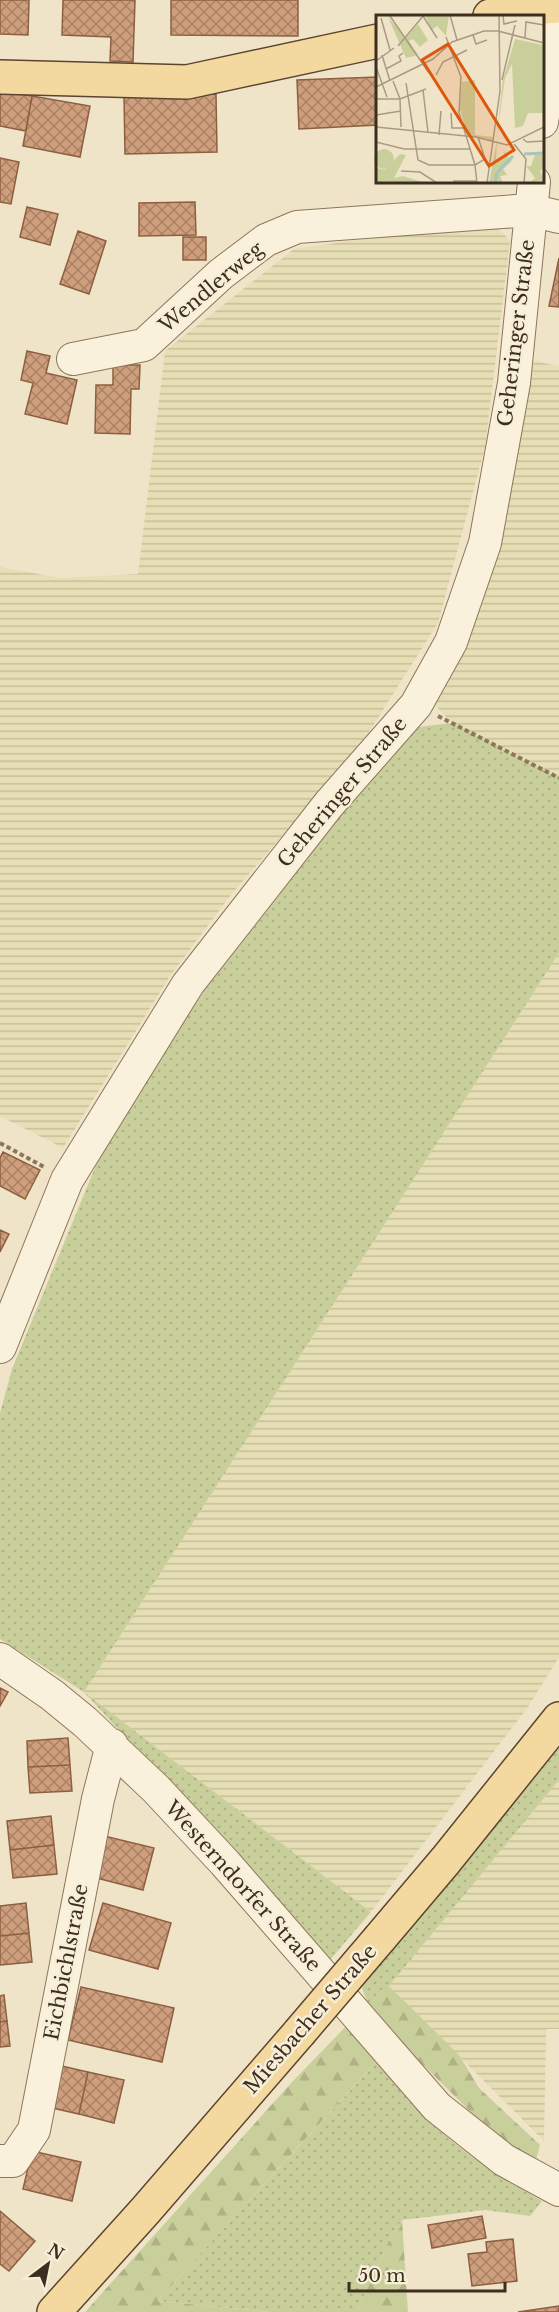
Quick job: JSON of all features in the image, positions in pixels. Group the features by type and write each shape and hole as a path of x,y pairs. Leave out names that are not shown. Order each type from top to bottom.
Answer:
{"main road":[{"path":"500,15 530,8 559,6"},
{"path":"0,77 187,82 376,41"},
{"name":"Miesbacher Straße","path":"54,2312 138,2219 380,1938 559,1719"}],"street":[{"path":"544,115 559,14"},
{"name":"Wendlerweg","path":"73,359 144,345 230,267 266,240 297,227 541,203"},
{"name":"Geheringer Straße","path":"0,1347 67,1180 188,984 329,804 416,705 452,642 484,543 514,383 541,203"},
{"name":"Westerndorfer Straße","path":"0,1659 52,1695 112,1745 156,1789 225,1863 437,2107 504,2160 559,2190"},
{"name":"Eichbichlstraße","path":"0,2161 13,2161 34,2130 98,1799 112,1745"}],"path":[{"path":"416,705 559,778"},
{"path":"0,1143 53,1173"}],"shaded area":[{"path":"498,228 510,241 485,447 438,623 360,746 230,896 170,976 63,1148 0,1116 0,567 60,578 138,574 165,351 294,249 392,235"},
{"path":"534,361 559,366 559,778 452,723 435,705 461,651 500,527"},
{"path":"559,953 559,1657 528,1707 371,1912 84,1692"},
{"path":"559,1780 559,2029 546,2029 544,2141 389,1986"}],"green space":[{"path":"452,723 559,778 559,953 84,1692 0,1639 0,1413 12,1369 111,1129 202,994 366,781 418,727"},
{"path":"84,1692 371,1912 330,1960"},
{"path":"559,1736 559,1780 389,1986 386,1986 368,2004 361,1985"},
{"path":"386,1985 459,2055 479,2088 540,2145 536,2160 498,2139 397,2039 157,2301 271,2312 85,2312 293,2081"},
{"path":"379,2059 407,2099 426,2119 490,2169 542,2201 530,2216 485,2210 402,2220 392,2234 357,2312 271,2312 157,2301"},
{"path":"402,2220 408,2312 357,2312 392,2234"}],"building":[{"path":"0,0 29,0 28,35 0,34"},
{"path":"63,0 135,0 133,62 110,61 111,37 62,35"},
{"path":"171,0 298,0 298,36 171,35"},
{"path":"376,77 376,125 299,129 297,80"},
{"path":"0,91 32,96 26,131 0,126"},
{"path":"216,94 217,152 125,154 124,96"},
{"path":"32,96 90,106 80,157 23,146"},
{"path":"0,158 19,162 11,204 0,202"},
{"path":"195,202 196,235 139,236 139,203"},
{"path":"27,207 58,214 50,245 20,237"},
{"path":"78,231 106,241 89,294 60,284"},
{"path":"183,237 206,237 206,260 183,260"},
{"path":"559,258 559,307 549,306"},
{"path":"27,351 50,356 46,373 77,380 67,424 25,414 33,383 21,380"},
{"path":"113,365 140,365 139,389 131,389 130,434 95,433 96,385 113,385"},
{"path":"3,1152 40,1170 25,1199 0,1186 0,1158"},
{"path":"0,1230 9,1234 0,1252"},
{"path":"0,1688 8,1692 0,1706"},
{"path":"68,1738 70,1765 28,1767 27,1741"},
{"path":"70,1765 72,1791 30,1793 28,1767"},
{"path":"51,1816 54,1845 10,1850 7,1821"},
{"path":"100,1835 154,1848 143,1890 89,1876"},
{"path":"54,1845 57,1874 13,1878 10,1850"},
{"path":"26,1903 29,1933 0,1936 0,1906"},
{"path":"103,1903 171,1923 158,1969 89,1950"},
{"path":"29,1933 32,1962 0,1965 0,1936"},
{"path":"81,1987 174,2008 162,2062 68,2040"},
{"path":"4,1995 7,2021 0,2022 0,1996"},
{"path":"7,2021 10,2046 0,2047 0,2022"},
{"path":"53,2064 88,2072 79,2114 43,2106"},
{"path":"88,2072 124,2080 114,2123 79,2114"},
{"path":"32,2151 81,2162 72,2201 23,2189"},
{"path":"0,2211 35,2241 9,2271 0,2264"},
{"path":"482,2216 486,2238 432,2248 428,2225"},
{"path":"513,2239 517,2281 472,2286 468,2254 487,2252 486,2242"},
{"path":"559,2306 559,2312 518,2312"}]}
